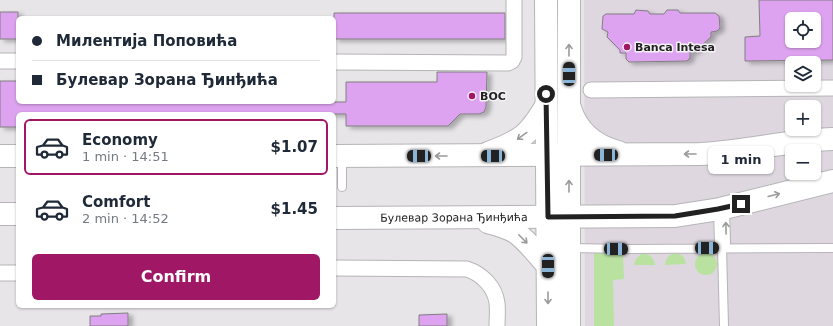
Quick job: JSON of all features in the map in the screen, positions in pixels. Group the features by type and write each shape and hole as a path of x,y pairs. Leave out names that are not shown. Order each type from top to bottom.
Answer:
{"street":[{"path":"336,62 508,63 512,61 514,57 514,0"},
{"path":"546,0 548,326"},
{"path":"569,0 569,326"},
{"path":"0,61 16,61"},
{"path":"591,90 833,88"},
{"path":"569,103 577,124 592,140 612,150 636,155"},
{"path":"480,156 501,148 520,138 538,120 546,106"},
{"path":"338,156 716,154 811,140 833,139"},
{"path":"0,156 16,156"},
{"name":"Булевар Зорана Ђинђића","path":"336,218 675,216 722,208 833,181"},
{"path":"0,214 16,214"},
{"path":"476,218 508,228 515,232 523,238 548,266"},
{"path":"336,268 467,269 475,271 483,277 492,288 497,303 497,326"},
{"path":"0,273 16,273"}],"lane":[{"path":"338,156 342,187"},
{"path":"722,208 719,242 722,248 724,326"},
{"path":"569,248 833,248"}],"shaded area":[{"path":"584,0 833,0 833,326 585,326"}],"green space":[{"path":"620,252 623,256 624,279 613,280 614,326 594,326 594,253"},
{"path":"676,253 683,257 686,264 665,265 668,257 671,254"},
{"path":"706,253 710,254 716,260 716,268 710,274 706,275 702,274 696,268 695,264 696,260 702,254"},
{"path":"641,254 651,256 655,265 634,265 636,259"}],"building":[{"path":"759,0 833,0 833,60 821,60 821,56 785,56 785,61 745,61 745,37 760,36"},
{"path":"636,10 648,11 650,14 664,14 667,10 678,10 680,13 715,13 719,16 720,28 717,31 711,32 711,37 694,52 690,52 690,58 687,61 629,62 626,59 626,53 620,53 620,50 607,37 608,32 602,29 603,16 606,14 634,14"},
{"path":"0,12 18,12 18,16 16,16 16,39 0,39"},
{"path":"334,13 505,13 505,39 336,39 336,16 334,16"},
{"path":"437,72 487,72 486,107 484,112 479,114 460,114 448,126 346,126 346,114 336,114 336,112 16,112 16,127 0,127 0,81 16,81 16,104 336,104 336,102 346,102 346,82 437,82"},
{"path":"128,313 128,326 90,326 90,316"},
{"path":"447,314 447,326 419,326 419,315"}],"place":[{"name":"Banca Intesa","path":"627,47"},
{"name":"BOC","path":"472,96"}],"route":[{"path":"546,94 548,217 675,216 694,214 741,204"}]}
